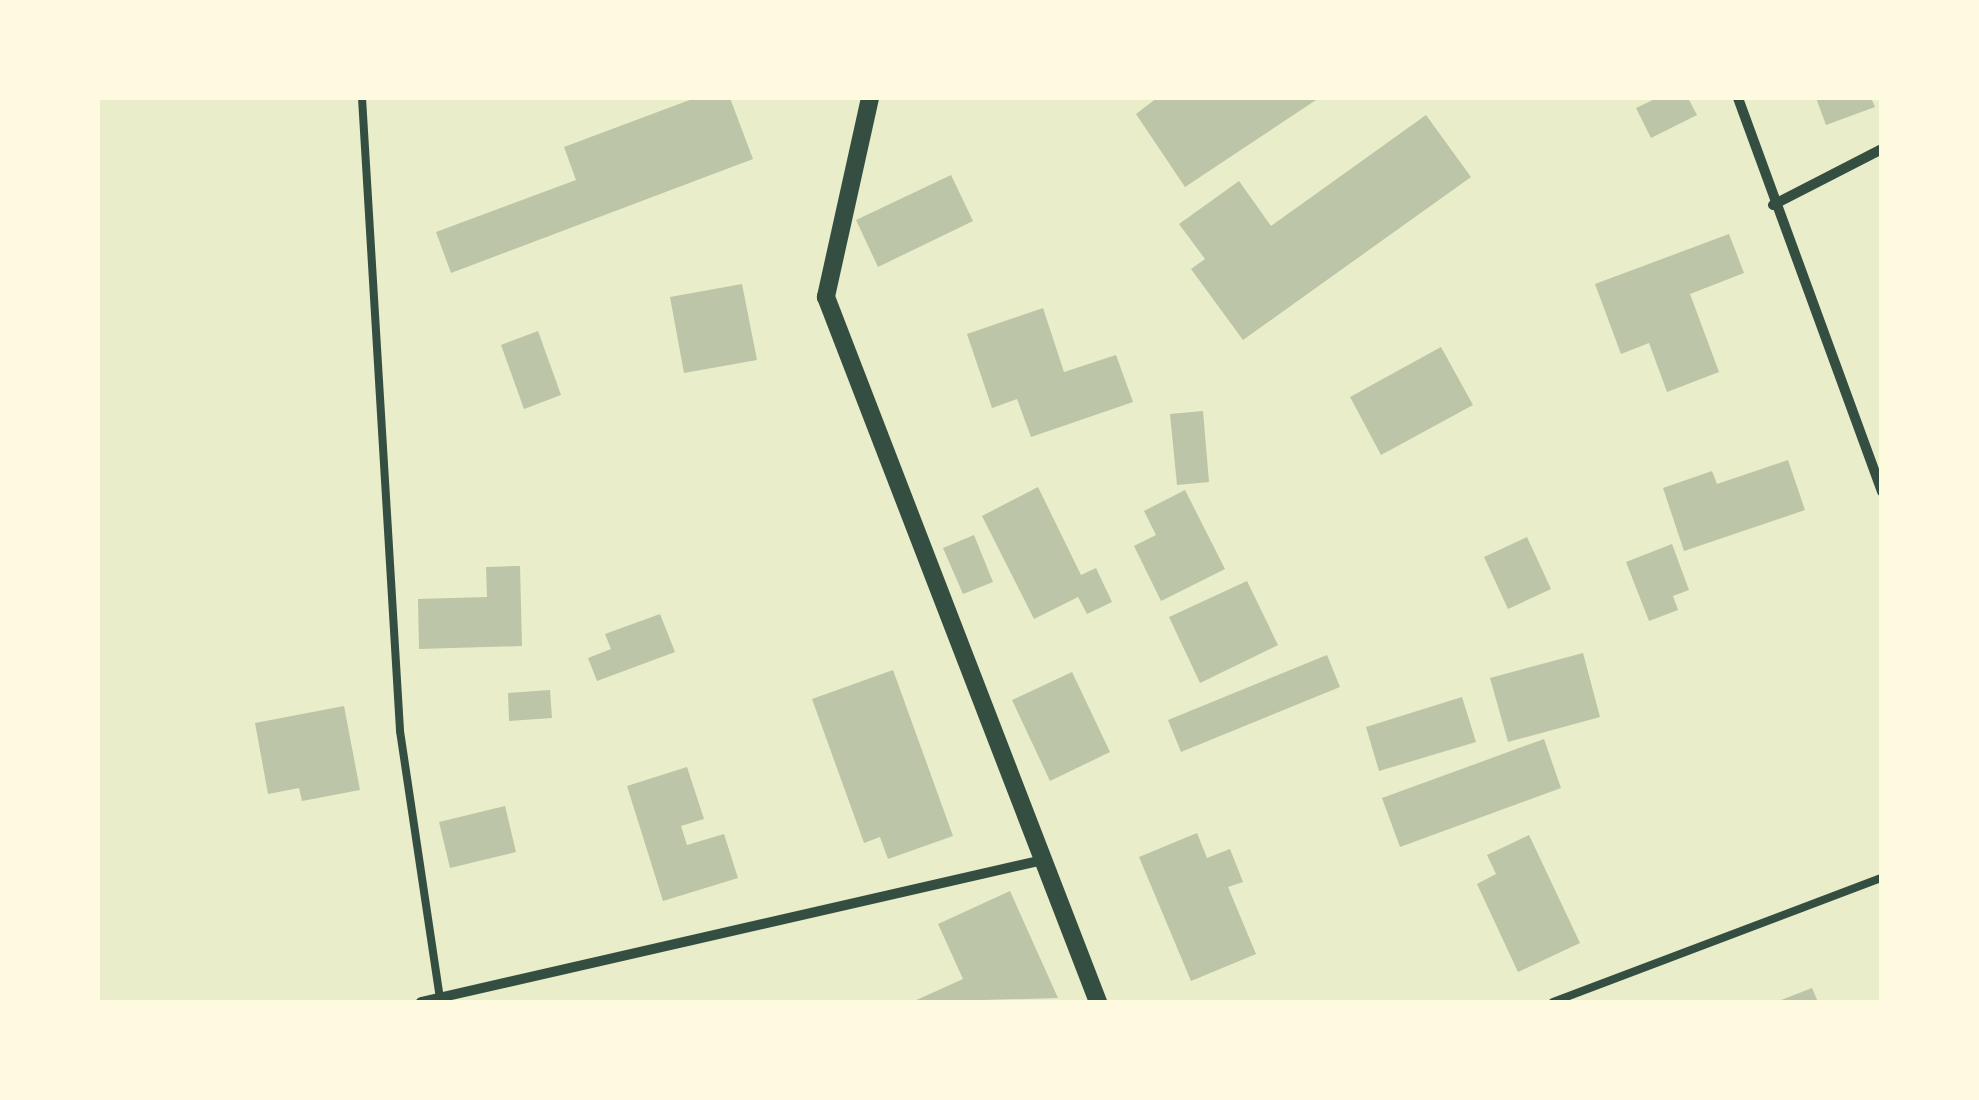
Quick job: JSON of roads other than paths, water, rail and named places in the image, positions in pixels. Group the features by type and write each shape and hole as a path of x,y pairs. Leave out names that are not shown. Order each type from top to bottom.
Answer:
{"street":[{"path":"870,98 826,297 1038,861 1098,1002"},
{"path":"1738,98 1773,205 1882,491"},
{"path":"1773,205 1882,148"},
{"path":"421,1002 1038,861"}],"lane":[{"path":"362,98 400,731 440,998"},
{"path":"1553,1002 1882,878"}]}
